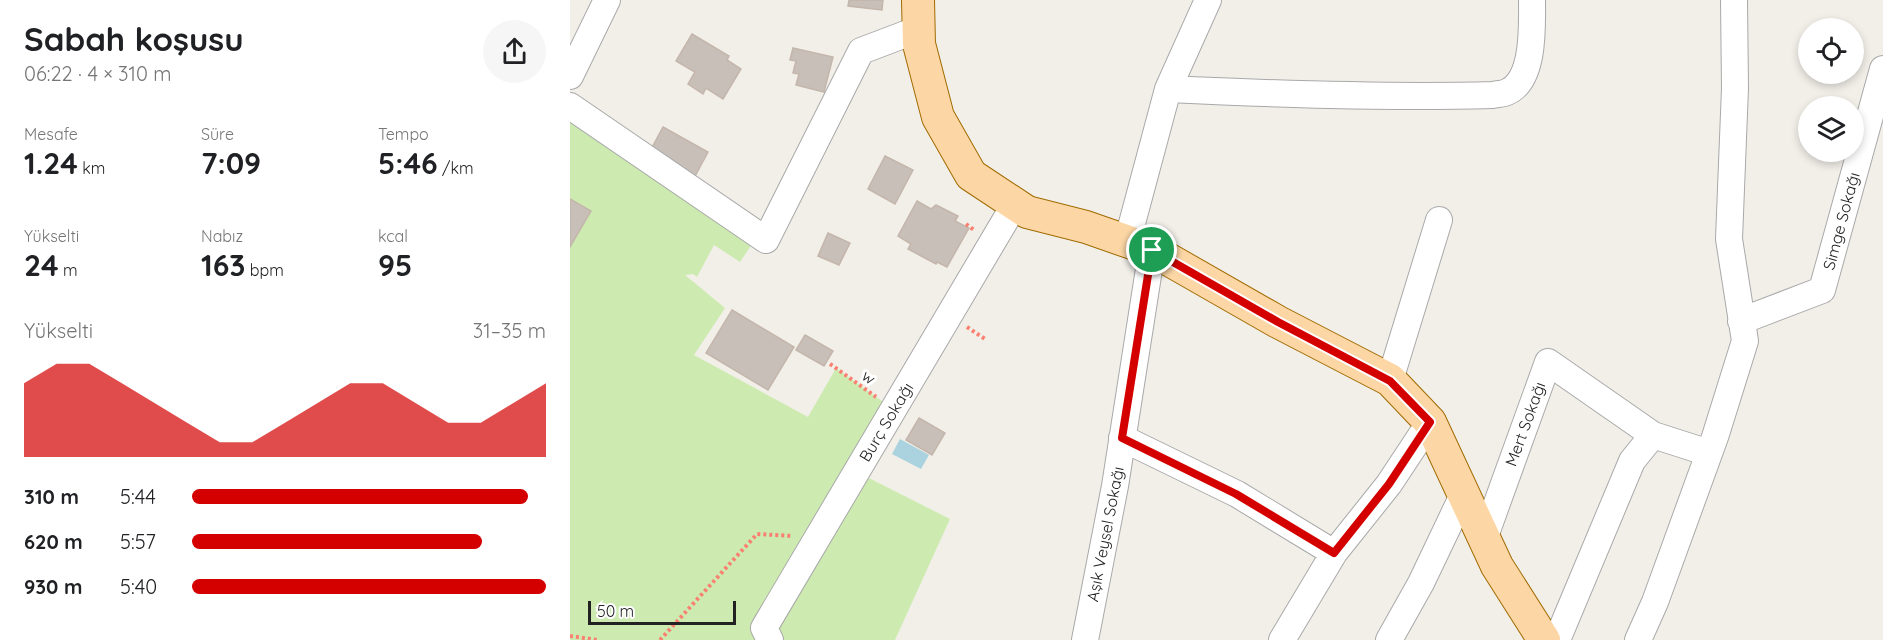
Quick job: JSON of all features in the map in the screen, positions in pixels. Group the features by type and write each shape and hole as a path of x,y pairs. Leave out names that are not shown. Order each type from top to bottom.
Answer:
{"main road":[{"path":"919,15 919,44 938,117 970,175 1027,212 1086,227 1140,246 1390,381 1430,422 1497,566 1544,640"}],"street":[{"path":"570,76 607,0"},
{"name":"Aşık Veysel Sokağı","path":"1085,640 1122,438 1140,246 1168,89 1208,0"},
{"path":"1168,89 1249,93 1407,95 1493,95 1508,92 1518,82 1527,67 1532,0"},
{"path":"1638,640 1655,602 1709,453 1744,341 1729,239 1735,88 1734,0"},
{"path":"570,106 766,240 861,51 919,15"},
{"name":"Simge Sokağı","path":"1741,321 1822,290 1883,69"},
{"name":"Burç Sokağı","path":"770,640 764,628 1015,204"},
{"path":"1390,381 1439,220"},
{"name":"Mert Sokağı","path":"1484,540 1548,362 1653,435 1709,453"},
{"path":"1282,640 1334,553 1389,484 1430,422"},
{"path":"1557,640 1632,461 1653,435"},
{"path":"1122,438 1236,494 1334,553"},
{"path":"1389,640 1421,583 1463,495"}],"path":[{"name":"w","path":"830,364 893,410"},
{"path":"660,640 756,534 818,538"},
{"path":"570,636 598,640"}],"green space":[{"path":"570,122 758,235 740,262 714,245 697,277 693,274 685,275 725,308 694,355 808,417 836,368 893,409 857,472 950,519 895,640 570,640"}],"water":[{"path":"900,439 929,455 921,469 892,454"}],"building":[{"path":"849,0 883,0 882,10 848,6"},
{"path":"692,34 729,56 727,60 741,69 723,99 706,88 703,94 688,84 695,72 676,61"},
{"path":"793,48 833,57 824,92 796,85 799,74 793,73 796,61 790,60"},
{"path":"663,127 708,152 693,180 648,155"},
{"path":"885,156 913,170 895,204 868,189"},
{"path":"570,199 591,211 570,247"},
{"path":"917,201 931,209 936,205 958,216 955,221 969,228 947,267 937,262 936,264 908,249 911,244 898,236"},
{"path":"828,233 850,243 839,265 818,256"},
{"path":"732,310 794,347 768,390 706,353"},
{"path":"805,335 833,351 824,366 796,350"},
{"path":"919,418 945,433 932,455 906,440"}],"route":[{"path":"1152,250 1278,322 1390,381 1430,422 1389,484 1334,553 1236,494 1122,438 1152,250"}]}
